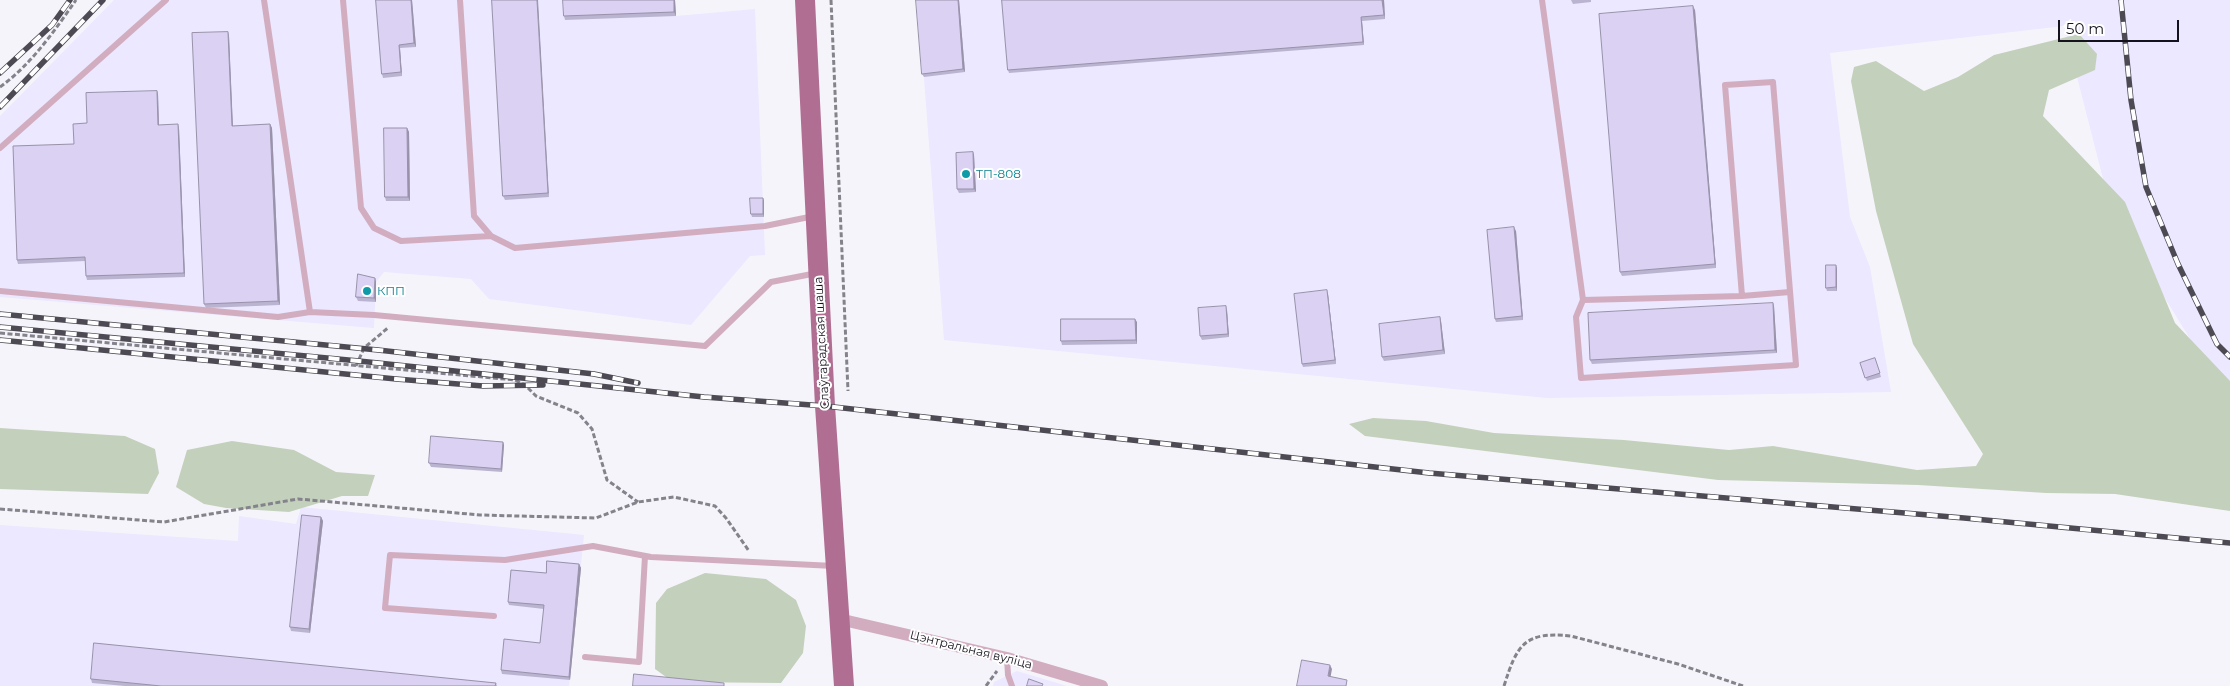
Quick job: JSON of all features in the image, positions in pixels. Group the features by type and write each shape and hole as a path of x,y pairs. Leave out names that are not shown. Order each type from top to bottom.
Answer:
{"main road":[{"name":"Слаўгарадская шаша","path":"805,0 818,273 844,686"}],"street":[{"name":"Цэнтральная вуліца","path":"839,619 1006,658 1102,686"}],"lane":[{"path":"0,148 166,0"},
{"path":"264,0 310,312"},
{"path":"343,0 361,208 369,222 374,228 401,241 491,236"},
{"path":"460,0 474,216 491,236 515,248 765,226 815,216"},
{"path":"1542,0 1582,300 1576,317 1581,378 1796,365 1773,82 1725,85 1742,296"},
{"path":"0,291 278,317 310,312 401,317 705,346 771,282 818,273"},
{"path":"1582,300 1742,296 1790,292"},
{"path":"494,616 385,608 390,555 505,560 593,546 645,556 836,566"},
{"path":"585,657 639,662 645,556"},
{"path":"1006,658 1008,675 1012,686"}],"path":[{"path":"0,87 10,79 55,30 76,0"},
{"path":"831,0 848,391"},
{"path":"356,366 364,348 401,317"},
{"path":"0,333 515,380 525,385 536,396 578,413 592,429 607,480 638,502"},
{"path":"0,509 164,522 298,499 480,515 596,518 638,502 674,497 715,506 726,518 757,562"},
{"path":"1504,686 1512,660 1520,648 1535,638 1557,634 1678,664 1743,686"}],"shaded area":[{"path":"114,0 675,0 676,16 755,9 765,255 750,256 691,325 489,299 471,279 384,272 376,282 374,328 0,297 0,116"},
{"path":"918,0 2230,0 2230,392 2214,378 2111,210 2064,26 1830,53 1850,217 1870,267 1891,392 1547,398 944,340"},
{"path":"301,507 584,535 569,686 0,686 0,525 238,541 239,516 296,524"},
{"path":"1017,671 1067,686 993,686 994,682"}],"green space":[{"path":"2079,34 2097,54 2095,70 2049,90 2043,116 2125,202 2175,323 2230,381 2230,511 2115,494 2046,493 1918,485 1718,480 1365,436 1349,424 1373,418 1426,421 1494,433 1624,440 1729,450 1773,446 1917,470 1976,466 1983,454 1913,344 1876,211 1851,81 1854,67 1876,61 1924,91 1958,77 1994,55"},
{"path":"0,428 125,436 155,449 159,473 148,494 0,489"},
{"path":"232,441 294,450 336,472 375,475 368,496 342,496 289,512 226,508 204,504 176,487 187,450"},
{"path":"705,573 766,579 796,600 806,626 803,653 781,683 673,682 655,669 656,603 667,589"}],"building":[{"path":"376,0 411,0 414,43 399,45 401,72 382,74"},
{"path":"492,0 537,0 548,193 503,196"},
{"path":"563,0 674,0 674,12 564,16"},
{"path":"916,0 958,0 963,69 922,74"},
{"path":"1002,0 1382,0 1384,15 1361,17 1363,42 1008,70"},
{"path":"1693,6 1715,264 1620,272 1599,14"},
{"path":"228,32 232,126 270,124 278,301 204,304 192,33"},
{"path":"157,91 158,125 178,124 184,273 86,276 85,257 17,260 13,146 74,144 73,124 87,123 86,93"},
{"path":"384,128 407,128 408,197 385,197"},
{"name":"ТП-808","path":"973,152 974,189 957,189 956,153"},
{"path":"750,198 763,198 763,214 751,214"},
{"path":"1514,227 1522,316 1495,319 1487,230"},
{"path":"1826,265 1836,265 1836,287 1826,288"},
{"name":"КПП","path":"358,274 375,278 374,298 356,297"},
{"path":"1327,290 1335,360 1302,364 1294,294"},
{"path":"1773,303 1775,350 1590,360 1588,313"},
{"path":"1226,306 1228,334 1200,336 1198,308"},
{"path":"1440,317 1443,350 1382,357 1379,324"},
{"path":"1061,319 1135,319 1136,340 1061,341"},
{"path":"1875,358 1880,373 1865,378 1860,363"},
{"path":"431,436 503,442 501,469 429,463"},
{"path":"302,515 321,517 309,629 290,627"},
{"path":"547,561 579,564 569,677 501,670 504,639 540,643 544,605 508,602 511,570 546,573"},
{"path":"94,643 496,683 495,686 161,686 91,679"},
{"path":"1302,660 1330,665 1328,676 1347,680 1346,686 1297,686"},
{"path":"634,674 724,683 724,686 633,686"},
{"path":"1029,679 1043,684 1042,686 1027,686"}],"railway":[{"path":"0,73 52,25 70,0"},
{"path":"0,107 103,0"},
{"path":"2121,0 2131,100 2146,187 2178,264 2217,344 2230,357"},
{"path":"0,314 378,350 594,374 638,383"},
{"path":"0,327 359,361 704,397 825,406 1429,473 1964,518 2230,543"},
{"path":"0,340 396,379 483,386 543,385"}],"place":[{"name":"ТП-808","path":"966,174"},
{"name":"КПП","path":"367,291"}]}
